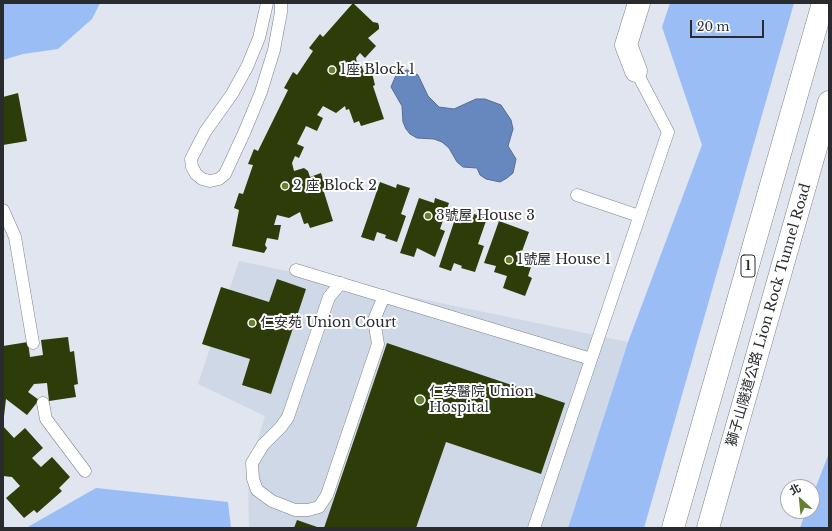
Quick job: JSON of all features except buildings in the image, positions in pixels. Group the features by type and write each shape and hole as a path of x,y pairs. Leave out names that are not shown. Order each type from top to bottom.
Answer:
{"main road":[{"path":"636,71 626,45 639,3"},
{"name":"1","path":"673,528 823,3"},
{"name":"獅子山隧道公路 Lion Rock Tunnel Road","path":"708,528 829,102"}],"lane":[{"path":"267,3 259,38 247,67 232,94 205,132 192,159 192,167 196,174 202,179 210,181 219,179 225,174 244,133 261,92 274,50 281,12 281,3"},
{"path":"534,528 668,132 636,71"},
{"path":"578,195 639,216"},
{"path":"3,210 15,237 33,343"},
{"path":"296,270 591,359"},
{"path":"341,283 328,297 288,417 281,427 263,445 252,463 253,479 257,490 272,501 295,510 308,510 319,507 327,495 378,344 374,320 384,296"},
{"path":"43,403 46,419 84,471"}],"shaded area":[{"path":"3,3 100,3 92,19 58,49 23,54 3,60"},
{"path":"670,3 794,3 644,528 568,528 628,342 702,145 662,27"},
{"path":"407,70 418,75 428,96 439,107 454,109 476,99 485,99 501,105 511,120 513,129 508,146 516,159 513,173 500,182 486,179 480,175 477,168 463,167 457,162 449,148 442,142 434,139 417,138 410,134 403,122 402,106 391,87 396,75"},
{"name":"仁安醫院 Union Hospital","path":"239,261 628,342 568,528 249,528 248,473 265,416 198,384"},
{"path":"829,453 829,528 800,528 803,519 820,519 819,479"},
{"path":"96,488 228,502 231,528 26,528"}],"place":[{"name":"1座 Block 1","path":"332,70"},
{"name":"2 座 Block 2","path":"285,186"},
{"name":"3號屋 House 3","path":"428,216"},
{"name":"1號屋 House 1","path":"509,260"},
{"name":"仁安苑 Union Court","path":"252,323"},
{"name":"仁安醫院 Union Hospital","path":"420,400"}]}
